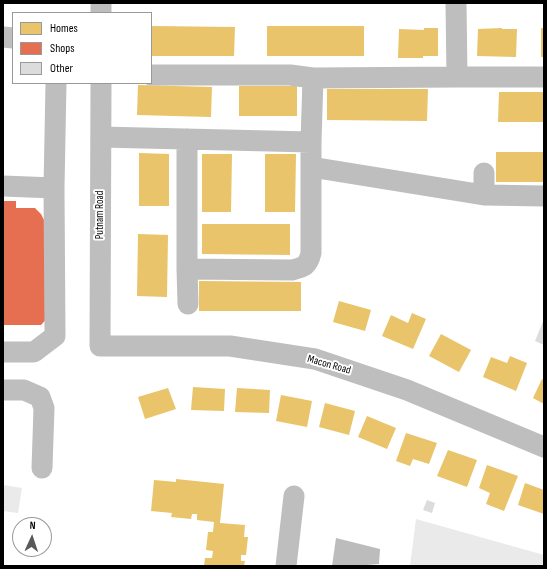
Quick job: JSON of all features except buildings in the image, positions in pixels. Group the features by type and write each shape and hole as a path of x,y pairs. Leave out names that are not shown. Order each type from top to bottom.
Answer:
{"street":[{"path":"456,3 457,77"},
{"path":"152,75 290,75 313,78 544,77"},
{"path":"188,269 292,270 302,268 309,262 311,253 311,142 313,78"},
{"path":"3,352 34,352 55,336 54,188 56,84"},
{"name":"Putnam Road","path":"100,346 101,84"},
{"path":"101,137 311,142"},
{"path":"187,139 188,304"},
{"path":"311,167 484,195 544,196"},
{"path":"484,173 484,195"},
{"path":"3,186 54,188"},
{"name":"Macon Road","path":"100,346 230,346 315,359 407,390 544,447"},
{"path":"3,390 24,390 40,397 44,408 42,468"},
{"path":"286,566 294,496"}],"shaded area":[{"path":"3,485 22,488 18,513 3,511"},
{"path":"416,519 544,555 544,566 410,566"},
{"path":"336,538 380,549 379,564 332,566"}]}
